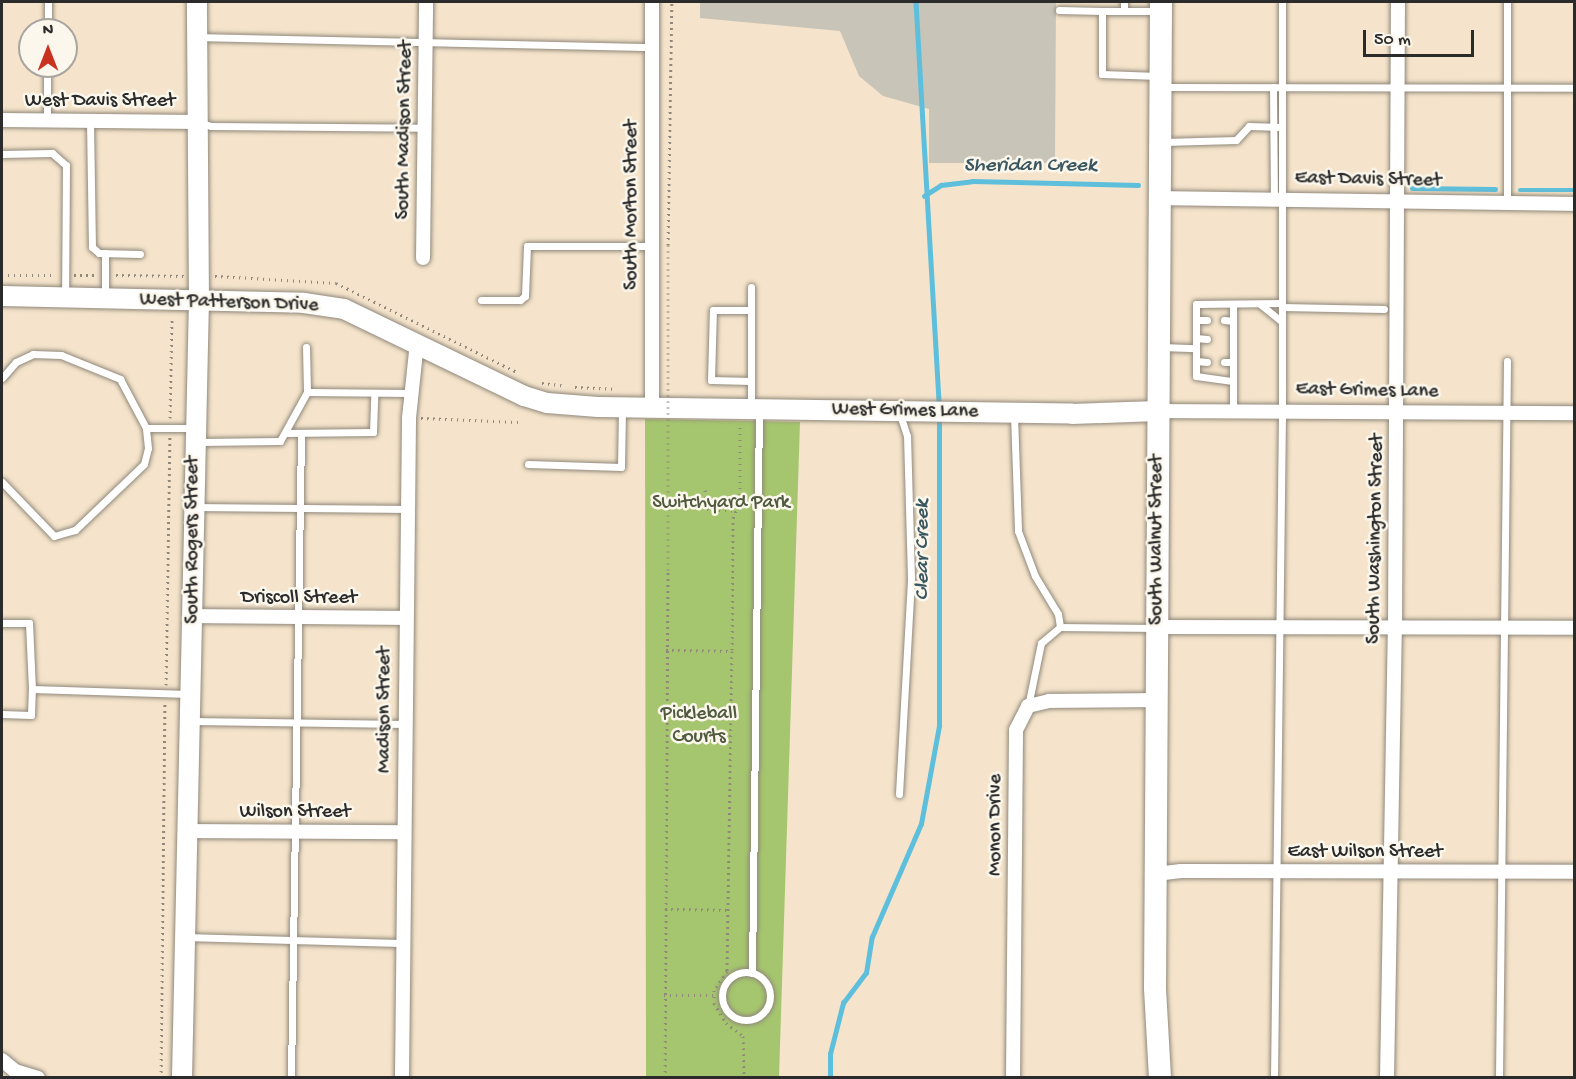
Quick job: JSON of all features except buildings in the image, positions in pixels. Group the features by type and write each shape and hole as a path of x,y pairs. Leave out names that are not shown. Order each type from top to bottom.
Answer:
{"main road":[{"name":"South Walnut Street","path":"1160,1077 1156,874 1161,6"}],"street":[{"name":"South Rogers Street","path":"182,1077 186,831 193,616 193,435 199,301 197,2"},
{"name":"South Madison Street","path":"423,258 426,2"},
{"name":"South Morton Street","path":"652,2 652,408"},
{"name":"South Washington Street","path":"1387,1077 1395,629 1398,2"},
{"name":"West Davis Street","path":"2,120 198,122"},
{"name":"East Davis Street","path":"1160,198 1575,204"},
{"name":"West Patterson Drive","path":"2,296 304,303 344,309 417,342 524,396 547,403 622,398 652,408"},
{"name":"Madison Street","path":"402,1077 405,943 407,509 410,393 417,342"},
{"name":"West Grimes Lane","path":"652,408 750,412 1158,411"},
{"name":"East Grimes Lane","path":"1158,411 1282,409 1575,413"},
{"name":"Driscoll Street","path":"193,616 406,618"},
{"path":"1157,627 1575,628"},
{"path":"1028,706 1049,701 1158,700"},
{"name":"Monon Drive","path":"1013,1077 1016,730 1028,706"},
{"name":"Wilson Street","path":"186,831 404,832"},
{"name":"East Wilson Street","path":"1156,874 1277,870 1389,873 1575,872"},
{"path":"2,1060 15,1071 38,1077"}],"lane":[{"path":"48,2 48,18"},
{"path":"1124,2 1124,11"},
{"path":"1277,127 1282,87 1282,2"},
{"path":"1507,2 1507,203"},
{"path":"1059,10 1124,11 1161,6"},
{"path":"1102,11 1102,74 1160,81 1273,87 1575,88"},
{"path":"196,37 651,47"},
{"path":"47,78 47,121"},
{"path":"1273,87 1277,127 1277,198 1282,305 1274,1077"},
{"path":"90,121 90,242 94,250 105,253 140,254"},
{"path":"198,122 211,126 424,128"},
{"path":"1160,142 1236,140 1249,126 1277,127"},
{"path":"2,154 52,153 66,165 65,297"},
{"path":"481,300 520,300 525,296 527,246 652,246"},
{"path":"105,253 105,298"},
{"path":"751,287 752,974"},
{"path":"1233,381 1196,376 1196,304 1384,309"},
{"path":"1260,304 1282,322"},
{"path":"1233,305 1233,409"},
{"path":"751,310 713,310 711,380 751,381"},
{"path":"1196,320 1207,320"},
{"path":"1224,320 1233,321"},
{"path":"1196,338 1207,339"},
{"path":"1224,339 1233,339"},
{"path":"146,428 170,428 193,435 280,441 307,392 306,347"},
{"path":"1158,347 1196,348"},
{"path":"2,378 16,362 33,354 61,355 98,367 120,379 146,428 148,448 144,464 75,530 54,536 2,482"},
{"path":"1196,361 1207,362"},
{"path":"1224,362 1233,362"},
{"path":"1498,1077 1503,872 1507,362"},
{"path":"307,392 410,393"},
{"path":"286,433 301,435 373,432 375,394"},
{"path":"528,464 621,467 622,398"},
{"path":"899,794 911,578 907,436 909,411"},
{"path":"1014,413 1018,531 1035,576 1058,614 1060,627"},
{"path":"291,1077 301,435"},
{"path":"192,507 407,509"},
{"path":"2,622 29,624 32,689 31,715 2,714"},
{"path":"1028,706 1041,643 1060,627 1157,627"},
{"path":"32,689 191,694"},
{"path":"189,721 405,724"},
{"path":"185,937 405,943"},
{"path":"737,974 752,974 765,982 770,997 764,1012 743,1020 729,1013 723,992 737,974"}],"path":[{"path":"665,1077 668,245 672,2"},
{"path":"2,274 172,276 160,1077"},
{"path":"219,276 336,283 527,377"},
{"path":"537,382 622,398"},
{"path":"744,1077 743,1036 726,1023 714,1003 714,995 727,970 733,518 740,501 750,412"},
{"path":"409,418 518,422"},
{"path":"705,490 707,509 737,511"},
{"path":"666,650 732,651"},
{"path":"665,909 729,910"},
{"path":"664,995 714,995"}],"shaded area":[{"path":"700,2 1056,2 1055,163 929,163 929,109 883,96 859,76 840,31 700,18"}],"green space":[{"name":"Switchyard Park","path":"645,419 800,422 779,1077 646,1077"}],"waterway":[{"name":"Clear Creek","path":"916,2 939,406"},
{"name":"Sheridan Creek","path":"924,196 941,185 972,181 1138,185"},
{"name":"Sheridan Creek","path":"1412,188 1495,189"},
{"name":"Sheridan Creek","path":"1520,190 1574,190"},
{"name":"Clear Creek","path":"830,1078 830,1054 843,1003 866,973 872,937 921,824 939,726 939,417"}],"park label":[{"name":"Pickleball Courts","path":"699,726"}]}
